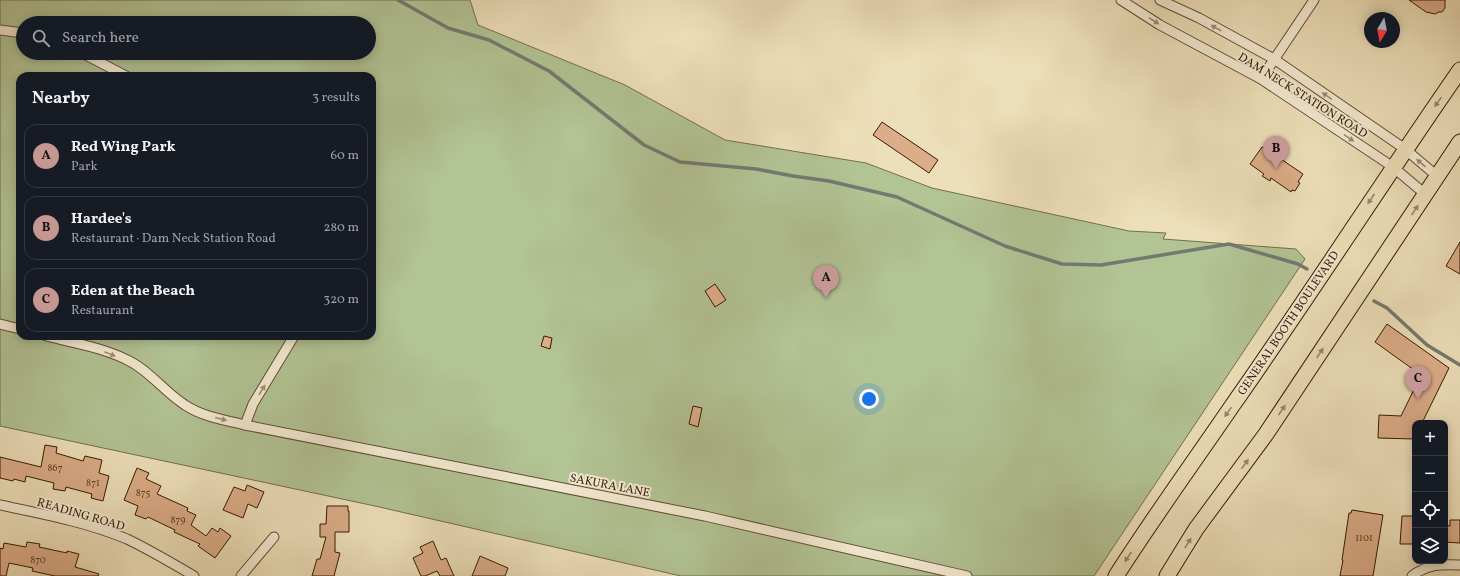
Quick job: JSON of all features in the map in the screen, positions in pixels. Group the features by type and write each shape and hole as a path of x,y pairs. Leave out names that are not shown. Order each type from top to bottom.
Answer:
{"highway":[{"name":"GENERAL BOOTH BOULEVARD","path":"1116,576 1152,519 1233,406 1405,149 1460,70"},
{"path":"1167,576 1196,530 1266,434 1460,142"}],"street":[{"name":"DAM NECK STATION ROAD","path":"1121,0 1160,25 1261,79 1393,167 1425,194"},
{"name":"DAM NECK STATION ROAD","path":"1160,0 1199,18 1274,59 1405,149 1437,176"},
{"path":"1261,79 1314,0"},
{"path":"0,30 16,32"},
{"path":"95,60 118,72"},
{"path":"0,324 16,328"},
{"name":"SAKURA LANE","path":"61,340 106,352 133,363 160,383 183,404 198,413 245,425 705,516 967,576"},
{"path":"245,425 253,404 292,340"},
{"name":"READING ROAD","path":"0,505 68,520 105,531 159,555 194,576"},
{"path":"241,576 274,537"},
{"path":"1412,576 1418,571 1438,564 1460,565"}],"green space":[{"path":"0,0 470,0 478,25 625,85 725,140 866,163 932,188 1129,231 1166,233 1163,239 1296,249 1305,259 1094,576 681,576 375,506 0,426"}],"building":[{"path":"1409,0 1445,0 1445,8 1442,12 1435,14 1426,12"},
{"path":"882,122 938,160 929,173 873,135"},
{"path":"1274,143 1283,149 1278,157 1303,174 1295,191 1292,190 1291,192 1271,178 1270,181 1262,176 1264,174 1250,164 1262,147 1269,151"},
{"path":"1460,242 1460,274 1446,266"},
{"path":"715,284 726,300 715,307 705,291"},
{"path":"1387,324 1449,368 1423,420 1412,420 1412,439 1378,438 1379,415 1401,416 1421,375 1375,342"},
{"path":"544,336 552,338 550,349 541,346"},
{"path":"693,406 702,408 698,427 689,424"},
{"path":"45,445 57,447 56,453 83,461 85,456 102,460 99,473 109,476 103,501 91,498 92,494 66,487 65,491 53,489 54,483 26,476 25,482 14,479 13,481 0,478 0,457 41,467"},
{"path":"137,468 149,473 146,479 161,486 157,494 188,508 187,511 196,515 191,525 206,536 212,528 218,532 220,528 231,536 215,558 198,546 200,544 174,532 175,530 148,517 146,519 135,515 138,506 124,500"},
{"path":"247,485 264,492 257,508 248,504 243,518 223,510 234,487 245,491"},
{"path":"327,506 348,506 349,532 335,532 335,552 340,553 334,576 312,576 317,559 320,559 326,537 320,537 320,524 326,524"},
{"path":"1352,510 1383,515 1373,576 1340,576 1349,513 1351,513"},
{"path":"1402,516 1412,516 1412,544 1400,544"},
{"path":"1450,520 1460,520 1460,543 1448,542 1448,526 1450,526"},
{"path":"433,541 441,560 446,558 454,576 440,576 437,571 421,576 413,558 423,553 420,547"},
{"path":"27,542 40,544 39,547 79,554 75,567 99,574 98,576 55,576 32,571 33,568 9,563 6,576 0,576 0,548 3,549 4,543 26,547"},
{"path":"480,556 508,568 505,576 472,576"}],"waterway":[{"path":"398,0 448,28 489,40 549,71 644,145 680,162 756,169 829,181 897,197 1005,246 1062,264 1101,265 1229,244 1298,264 1307,269"},
{"path":"1374,301 1387,308 1427,345 1460,365"}],"place":[{"name":"Hardee's","path":"1276,169"},
{"name":"Red Wing Park","path":"826,298"},
{"name":"Eden at the Beach","path":"1418,399"}]}
